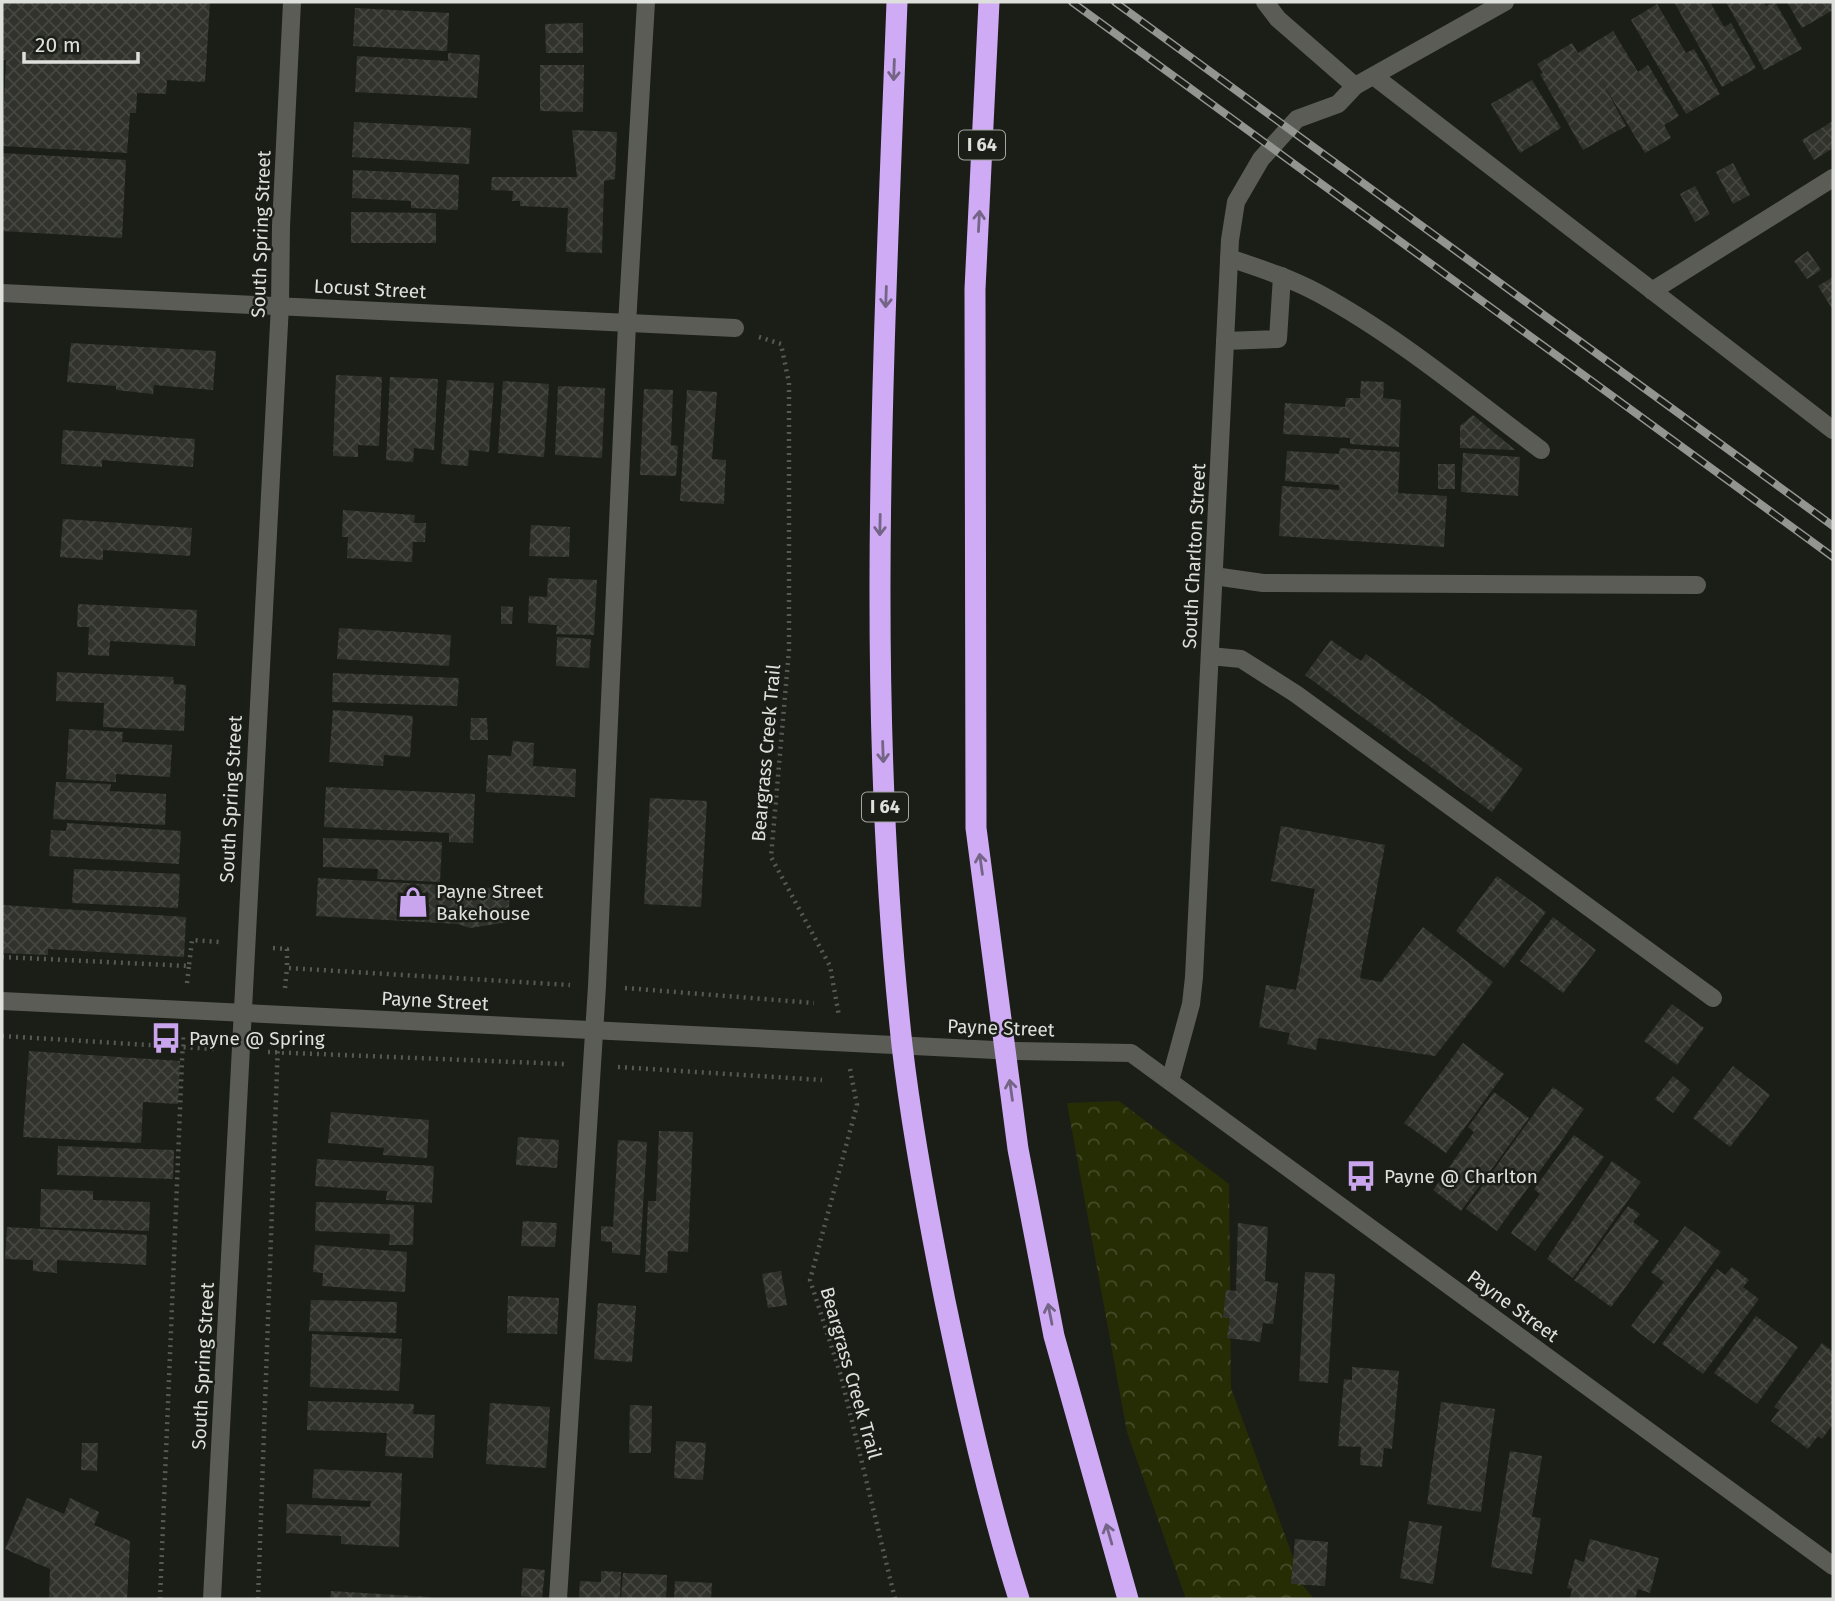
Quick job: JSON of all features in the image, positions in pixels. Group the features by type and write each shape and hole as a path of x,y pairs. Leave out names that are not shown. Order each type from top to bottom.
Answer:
{"highway":[{"name":"I 64","path":"897,2 879,575 887,865 902,1047 930,1228 965,1397 1018,1599"},
{"name":"I 64","path":"989,2 975,289 976,828 1018,1149 1052,1322 1128,1599"}],"street":[{"name":"South Spring Street","path":"212,1599 244,944 280,305 281,226 292,2"},
{"path":"558,1599 597,986 627,324 646,2"},
{"path":"1265,2 1278,19 1355,86"},
{"name":"South Charlton Street","path":"1170,1081 1191,1004 1194,977 1229,258 1236,202 1261,159 1297,119 1338,104 1355,86 1505,2"},
{"path":"1375,77 1833,430"},
{"path":"1652,291 1833,178"},
{"path":"1229,258 1282,276 1319,293 1361,320 1541,450"},
{"path":"1225,341 1278,339 1282,276"},
{"name":"Locust Street","path":"2,293 735,328"},
{"path":"1214,576 1263,583 1697,585"},
{"path":"1210,656 1241,659 1296,694 1713,998"},
{"name":"Payne Street","path":"2,1001 1015,1051 1131,1053 1833,1566"}],"path":[{"name":"Beargrass Creek Trail","path":"735,328 782,344 789,383 789,650 771,857 830,966 842,1029"},
{"path":"160,1599 183,1011 192,940 287,949 288,968 277,1052 258,1599"},
{"path":"2,957 189,966"},
{"path":"288,968 597,986 814,1003"},
{"path":"2,1036 240,1051 592,1065 822,1080"},
{"name":"Beargrass Creek Trail","path":"849,1067 856,1105 810,1280 841,1376 895,1599"}],"green space":[{"path":"1119,1101 1229,1184 1231,1388 1304,1587 1314,1599 1186,1599 1127,1432 1067,1103"}],"building":[{"path":"2,2 210,2 205,82 167,80 166,94 137,93 136,113 130,113 127,153 2,146 6,60 2,60"},
{"path":"1674,2 1710,2 1724,27 1731,23 1756,68 1722,87"},
{"path":"1726,2 1764,2 1766,6 1775,2 1802,49 1764,70"},
{"path":"1787,2 1833,2 1833,10 1802,28"},
{"path":"1657,4 1686,53 1694,49 1720,94 1686,114 1631,20"},
{"path":"355,8 449,13 447,51 353,46"},
{"path":"583,23 583,53 546,53 545,24"},
{"path":"1613,31 1638,72 1648,65 1679,116 1664,125 1671,138 1645,153 1602,82 1626,126 1583,150 1537,64 1572,43 1578,53"},
{"path":"448,53 480,55 477,98 355,92 357,56 448,61"},
{"path":"540,65 584,65 583,112 540,111"},
{"path":"1532,80 1561,128 1520,153 1491,104"},
{"path":"1833,121 1833,148 1814,160 1802,140"},
{"path":"354,122 471,128 469,164 352,157"},
{"path":"572,130 617,132 615,179 604,181 602,253 566,252 568,208 520,206 520,201 512,201 513,191 491,190 492,177 577,177"},
{"path":"2,153 126,160 122,238 2,231"},
{"path":"1733,163 1750,195 1733,204 1716,172"},
{"path":"353,170 459,175 458,210 411,208 411,201 352,198"},
{"path":"1695,186 1710,214 1695,222 1680,194"},
{"path":"351,212 436,213 436,243 351,243"},
{"path":"1808,251 1821,270 1807,279 1794,261"},
{"path":"1833,277 1833,310 1818,286"},
{"path":"71,343 216,351 213,390 154,385 153,394 116,390 116,386 67,382"},
{"path":"336,375 382,377 379,446 358,445 358,457 333,456"},
{"path":"390,377 438,379 434,450 414,448 413,462 386,460"},
{"path":"447,380 494,383 489,452 469,450 468,466 441,464"},
{"path":"503,381 549,384 544,457 498,453"},
{"path":"1361,381 1384,382 1383,398 1401,400 1399,447 1350,444 1350,438 1283,434 1285,403 1345,407 1346,398 1360,398"},
{"path":"558,386 605,388 602,458 555,455"},
{"path":"644,389 673,390 671,445 678,446 676,476 640,475"},
{"path":"687,390 717,392 712,459 726,460 724,504 680,501"},
{"path":"1473,415 1515,450 1460,448 1460,426"},
{"path":"63,430 195,439 193,467 102,460 102,467 61,464"},
{"path":"1340,448 1400,452 1398,493 1447,496 1444,547 1279,536 1282,486 1339,490 1339,485 1285,481 1287,451 1339,454"},
{"path":"1463,453 1520,457 1518,496 1461,492"},
{"path":"1438,464 1455,464 1455,489 1438,489"},
{"path":"343,510 415,515 414,523 426,523 425,542 413,542 412,562 347,558 348,537 342,537"},
{"path":"63,519 192,528 190,556 103,550 103,560 60,557"},
{"path":"531,525 570,527 569,557 529,556"},
{"path":"548,578 597,580 594,635 556,634 557,625 528,623 529,596 547,597"},
{"path":"78,604 197,610 195,646 110,641 109,656 88,655 89,627 77,627"},
{"path":"501,606 513,607 512,624 501,624"},
{"path":"339,628 451,635 449,666 337,659"},
{"path":"557,637 591,639 589,668 556,666"},
{"path":"1331,640 1361,661 1366,654 1523,769 1492,812 1305,675"},
{"path":"57,672 173,677 174,684 186,685 184,731 103,727 104,703 56,701"},
{"path":"333,673 459,678 457,706 332,702"},
{"path":"333,710 413,716 410,757 384,755 383,766 329,762"},
{"path":"471,718 487,718 488,740 470,740"},
{"path":"69,729 123,732 122,742 172,745 170,777 116,774 116,782 66,779"},
{"path":"513,741 534,743 533,766 576,769 575,797 486,792 488,755 511,756"},
{"path":"56,782 111,784 110,791 166,794 165,825 53,819"},
{"path":"326,787 475,794 473,843 449,842 449,833 324,827"},
{"path":"650,798 707,801 701,907 644,904"},
{"path":"67,823 181,831 179,864 49,856 51,830 66,831"},
{"path":"1281,826 1385,845 1360,978 1381,982 1423,927 1493,982 1435,1056 1318,1038 1316,1050 1287,1044 1290,1033 1259,1027 1266,985 1296,990 1315,889 1271,881"},
{"path":"323,838 442,842 440,882 377,879 378,869 323,867"},
{"path":"74,869 180,874 178,908 72,903"},
{"path":"1497,876 1546,912 1504,968 1456,931"},
{"name":"Payne Street Bakehouse","path":"318,878 510,889 508,922 470,928 458,924 316,916"},
{"path":"2,905 186,917 184,957 48,949 48,955 2,953"},
{"path":"1553,917 1596,950 1563,993 1520,961"},
{"path":"1672,1004 1704,1028 1677,1065 1644,1041"},
{"path":"1463,1043 1504,1074 1446,1153 1404,1123"},
{"path":"29,1051 180,1061 178,1104 143,1102 141,1143 23,1137"},
{"path":"1733,1066 1770,1095 1730,1147 1693,1118"},
{"path":"1673,1076 1690,1090 1673,1113 1655,1099"},
{"path":"1553,1087 1584,1109 1497,1231 1466,1209"},
{"path":"1494,1092 1529,1118 1461,1211 1433,1190 1474,1132 1468,1127"},
{"path":"331,1112 429,1120 427,1158 383,1155 384,1148 328,1143"},
{"path":"659,1131 693,1132 688,1252 668,1251 667,1273 645,1272 648,1201 656,1201"},
{"path":"1574,1135 1604,1157 1535,1251 1511,1233 1540,1194 1534,1189"},
{"path":"518,1137 559,1140 557,1168 516,1165"},
{"path":"618,1140 647,1142 640,1255 612,1253 612,1242 601,1241 601,1226 613,1227"},
{"path":"58,1146 174,1150 173,1179 57,1175"},
{"path":"317,1159 434,1166 432,1203 386,1200 387,1191 315,1186"},
{"path":"1612,1161 1641,1182 1573,1278 1547,1259"},
{"path":"41,1189 93,1191 93,1200 150,1202 149,1231 40,1227"},
{"path":"316,1202 414,1205 413,1245 389,1245 390,1234 315,1231"},
{"path":"1628,1206 1640,1214 1633,1222 1659,1241 1611,1307 1574,1280"},
{"path":"523,1221 557,1223 555,1247 521,1246"},
{"path":"1238,1223 1268,1227 1265,1281 1278,1283 1273,1324 1263,1323 1260,1342 1227,1338 1230,1318 1223,1318 1226,1290 1236,1291"},
{"path":"1685,1226 1721,1252 1654,1344 1631,1326 1664,1282 1651,1272"},
{"path":"7,1227 147,1235 146,1265 57,1260 57,1273 33,1271 33,1260 5,1259"},
{"path":"315,1245 407,1252 405,1292 322,1286 323,1273 313,1272"},
{"path":"1732,1267 1749,1280 1743,1287 1759,1299 1703,1374 1662,1344 1717,1269 1725,1275"},
{"path":"781,1271 787,1305 768,1308 762,1274"},
{"path":"1305,1272 1335,1274 1328,1383 1299,1381"},
{"path":"508,1296 559,1298 557,1334 507,1333"},
{"path":"311,1300 397,1302 396,1333 309,1331"},
{"path":"598,1303 636,1306 632,1362 594,1359"},
{"path":"1756,1316 1798,1347 1757,1404 1714,1373"},
{"path":"312,1334 402,1339 399,1391 310,1387"},
{"path":"1822,1343 1833,1352 1833,1424 1822,1439 1818,1436 1808,1449 1771,1421 1779,1410 1774,1407"},
{"path":"1352,1367 1399,1371 1392,1449 1384,1448 1382,1467 1360,1465 1361,1447 1338,1446 1344,1379 1352,1380"},
{"path":"308,1401 414,1404 413,1414 435,1415 433,1458 385,1456 387,1433 307,1430"},
{"path":"1441,1402 1495,1409 1481,1512 1427,1504"},
{"path":"490,1403 550,1407 546,1468 486,1464"},
{"path":"630,1405 652,1406 651,1453 629,1453"},
{"path":"676,1441 706,1443 703,1480 674,1478"},
{"path":"82,1443 98,1443 97,1471 81,1470"},
{"path":"1510,1451 1542,1456 1532,1517 1541,1518 1532,1574 1491,1567"},
{"path":"314,1469 402,1473 399,1547 341,1544 341,1536 286,1533 287,1504 370,1507 371,1501 312,1498"},
{"path":"27,1498 64,1514 70,1498 99,1512 94,1525 130,1541 127,1599 49,1599 50,1569 5,1549"},
{"path":"1409,1521 1442,1526 1433,1584 1400,1578"},
{"path":"1295,1539 1328,1542 1325,1586 1291,1584"},
{"path":"1590,1539 1659,1558 1650,1593 1638,1589 1635,1599 1570,1598 1572,1589 1567,1588 1575,1559 1584,1562"},
{"path":"523,1568 545,1570 542,1598 521,1596"},
{"path":"601,1571 621,1572 620,1599 579,1599 580,1581 601,1582"},
{"path":"623,1573 667,1575 666,1599 621,1599"},
{"path":"675,1581 712,1583 711,1599 674,1599"},
{"path":"331,1591 430,1597 430,1599 330,1599"}],"railway":[{"path":"1072,2 1833,557"},
{"path":"1115,2 1833,526"}],"place":[{"name":"Payne Street Bakehouse","path":"413,902"},
{"name":"Payne @ Spring","path":"166,1038"},
{"name":"Payne @ Charlton","path":"1361,1176"}]}
